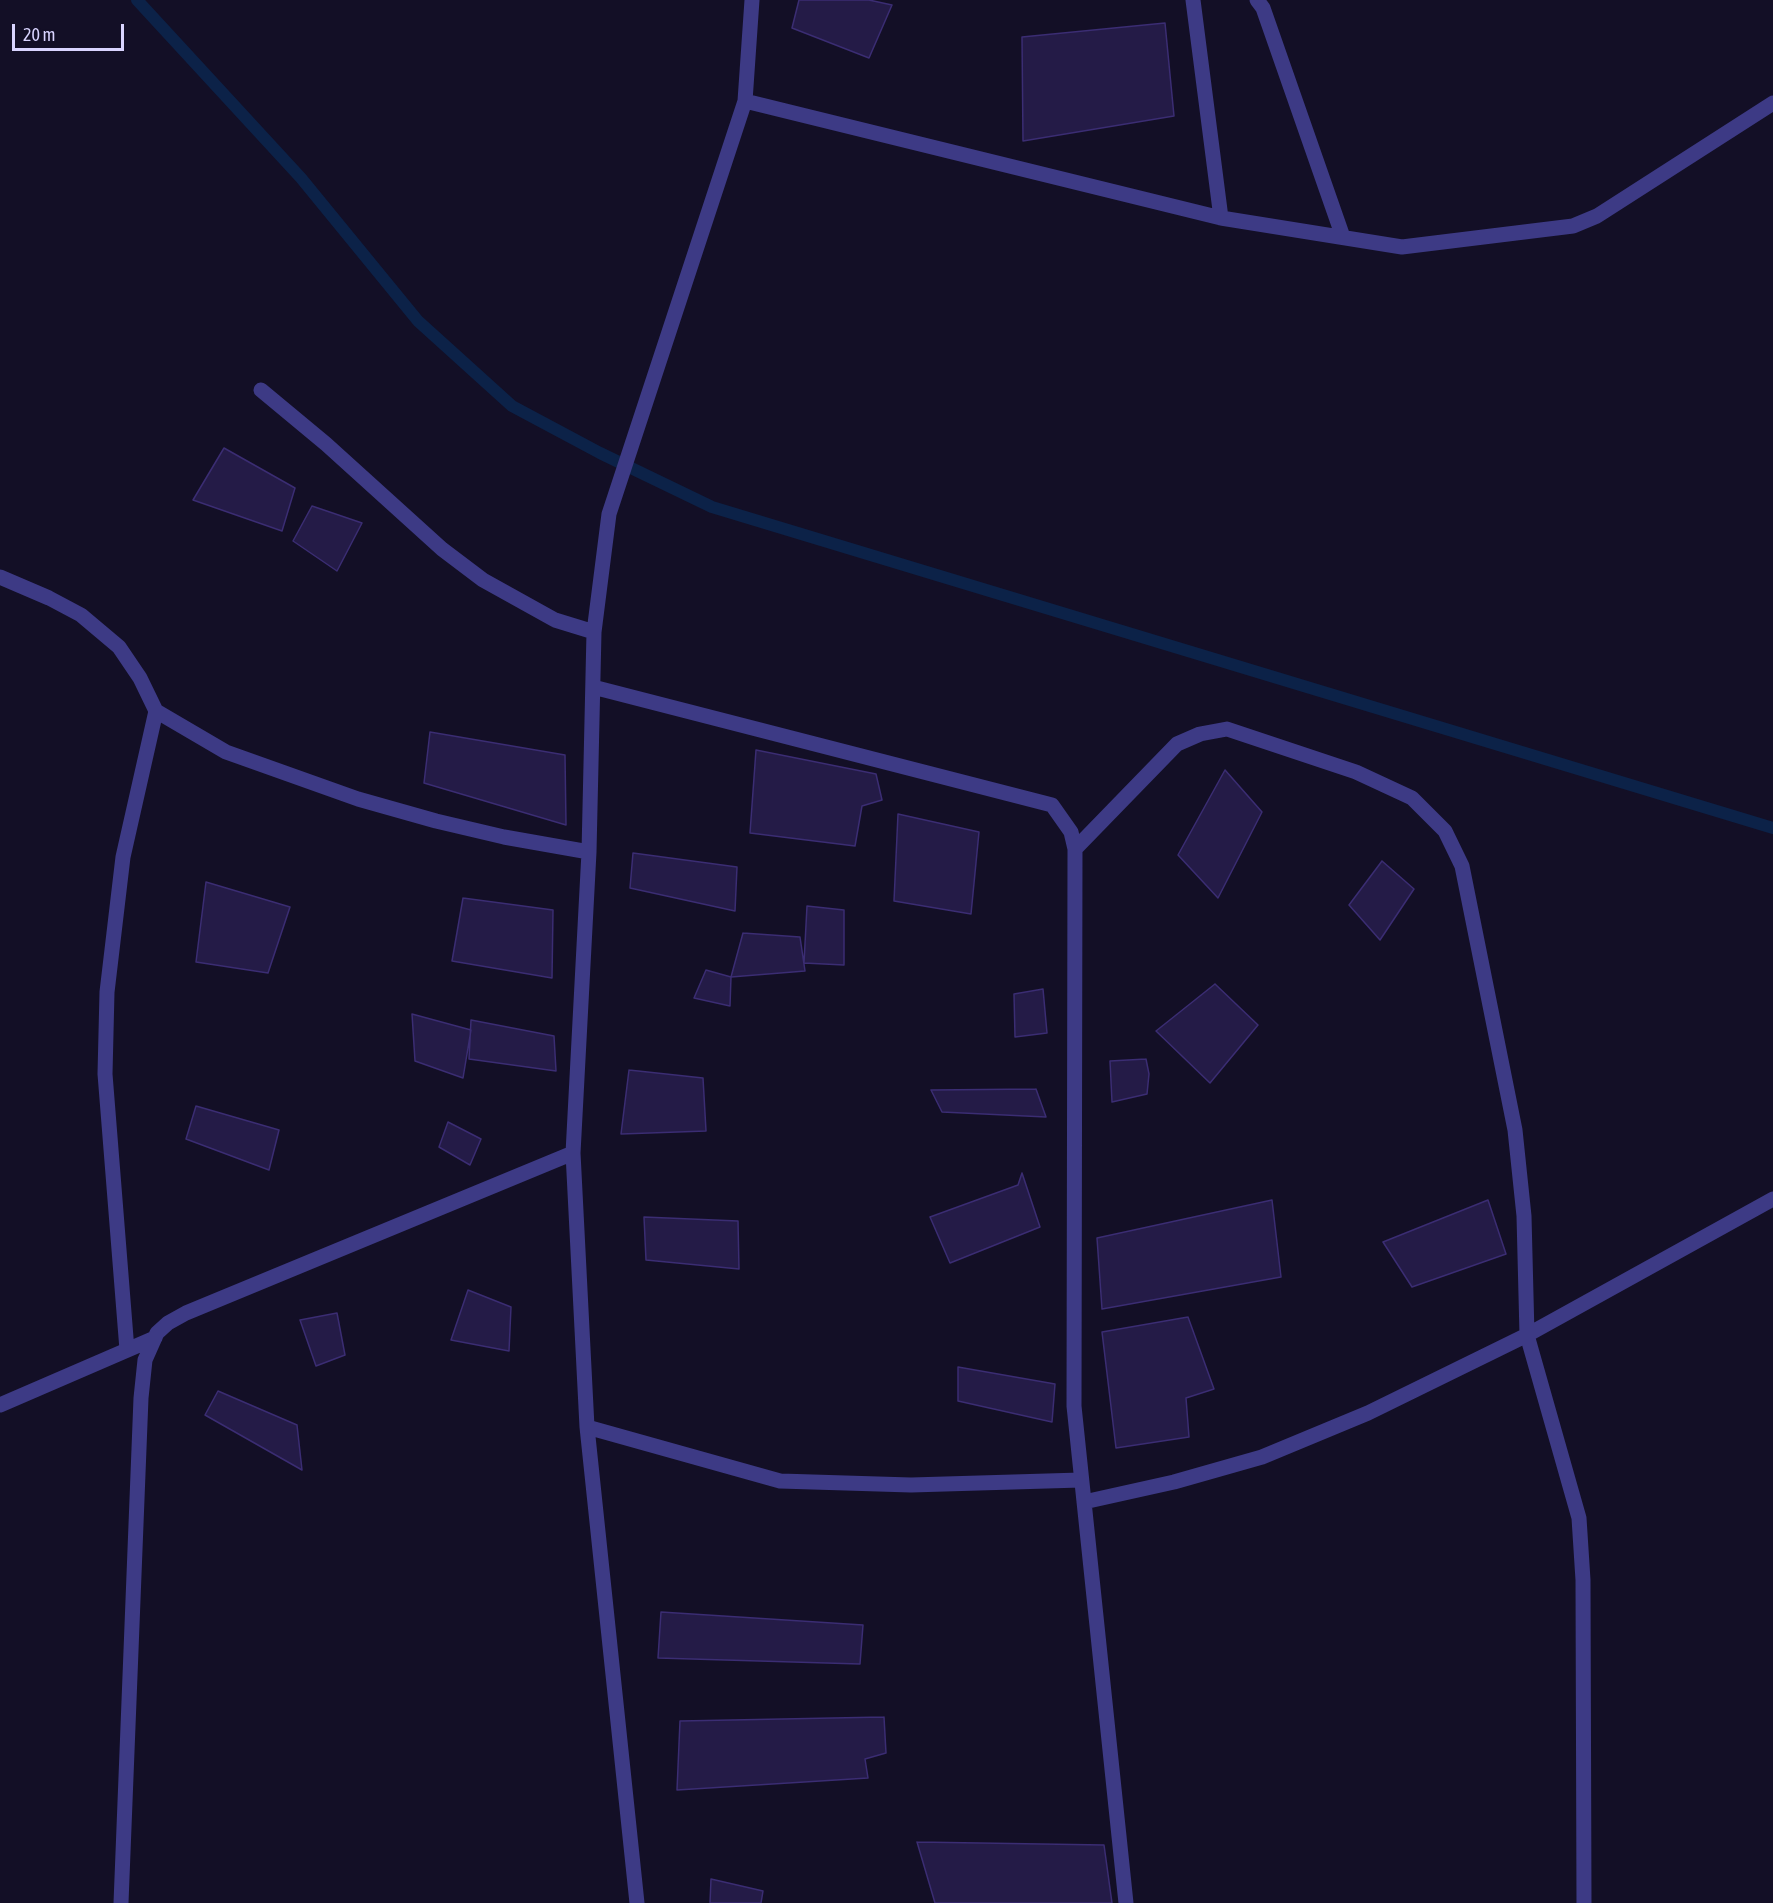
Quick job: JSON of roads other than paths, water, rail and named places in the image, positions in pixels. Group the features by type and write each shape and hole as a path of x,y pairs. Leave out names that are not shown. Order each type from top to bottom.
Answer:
{"street":[{"path":"637,1903 587,1427 573,1153 589,852 594,632 609,514 745,101 752,0"},
{"path":"1193,0 1221,218"},
{"path":"1257,0 1263,8 1343,237"},
{"path":"745,101 1221,218 1402,247 1573,226 1598,216 1773,103"},
{"path":"261,390 326,444 442,549 483,580 555,620 594,632"},
{"path":"0,577 81,615 119,647 140,678 156,711 226,752 358,799 436,821 504,837 589,852"},
{"path":"593,687 1052,805 1071,832 1075,849 1074,1406 1126,1903"},
{"path":"127,1350 105,1074 107,992 123,857 156,711"},
{"path":"1075,849 1177,744 1200,734 1227,729 1356,772 1412,798 1445,831 1462,866 1515,1130 1524,1216 1527,1335 1579,1518 1583,1580 1584,1903"},
{"path":"121,1903 141,1398 145,1360 157,1333 168,1323 186,1313 573,1153"},
{"path":"1084,1502 1174,1482 1262,1457 1368,1413 1527,1335 1773,1199"},
{"path":"0,1406 155,1338"},
{"path":"587,1427 780,1481 911,1485 1081,1480"}],"waterway":[{"path":"137,0 301,178 418,321 512,406 600,453 712,507 1773,828"}]}
